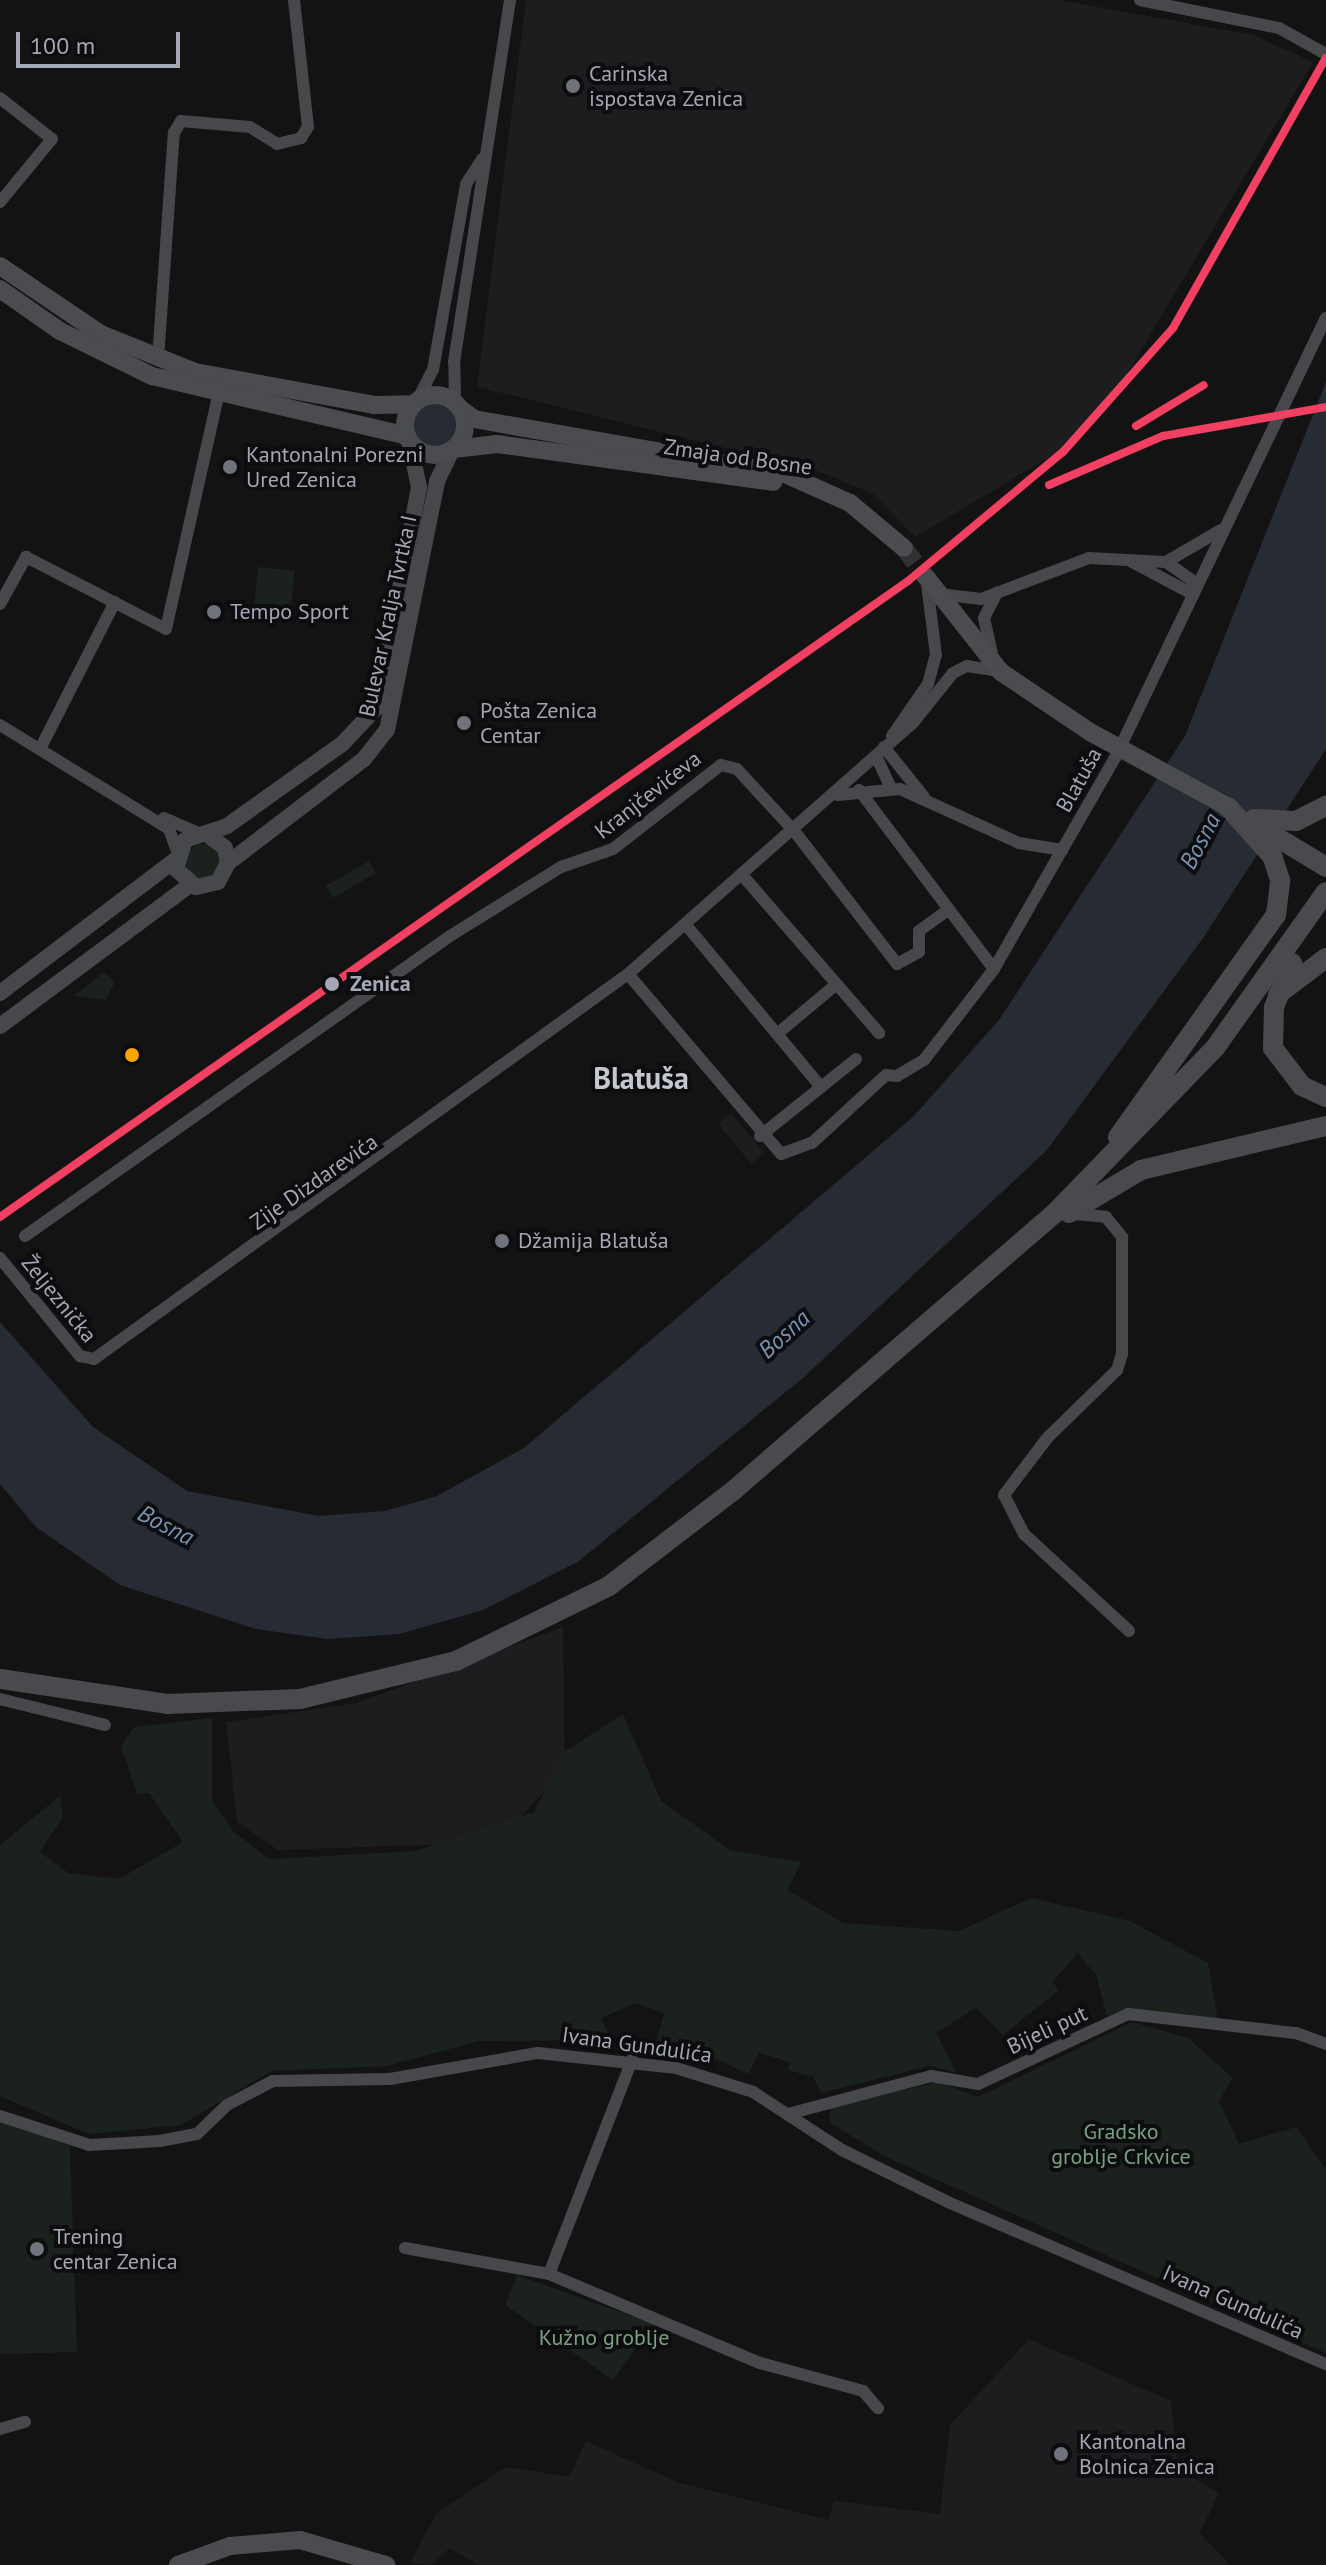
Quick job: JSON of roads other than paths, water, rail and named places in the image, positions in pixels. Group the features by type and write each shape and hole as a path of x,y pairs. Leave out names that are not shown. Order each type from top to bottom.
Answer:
{"highway":[{"path":"1228,807 1280,823 1326,806"},
{"path":"1228,807 1326,867"},
{"path":"992,1269 1010,1241 1119,1136 1255,952 1276,915 1280,880 1265,844 1228,807"},
{"path":"0,1679 142,1701 237,1705 378,1686 483,1651 552,1619 651,1557 992,1269 1187,1080 1247,1010 1326,892"},
{"path":"1326,909 1278,994 1273,1048 1302,1086 1326,1097"},
{"path":"1278,994 1326,958"},
{"path":"992,1269 1021,1255 1067,1215 1141,1170 1326,1126"}],"main road":[{"name":"Zmaja od Bosne","path":"0,266 68,315 158,359 238,383 416,402 437,394 500,424 765,469 830,494"},
{"name":"Zmaja od Bosne","path":"0,289 92,349 218,397 371,422 408,438 423,452 497,444 830,494"},
{"path":"408,438 416,402"},
{"path":"453,449 465,427 458,406"},
{"path":"830,494 904,548"},
{"path":"926,577 1001,672 1090,732 1228,807"},
{"path":"178,2565 230,2546 300,2540 386,2565"}],"street":[{"path":"158,359 174,133 181,121 250,127 277,144 301,138 308,127 294,0"},
{"path":"458,406 484,157 510,0"},
{"path":"1140,0 1279,28 1326,54"},
{"path":"0,98 6,110 52,139 0,202"},
{"path":"416,402 433,370 466,184 484,157"},
{"name":"Blatuša","path":"760,1136 781,1154 794,1152 886,1075 897,1076 924,1060 994,969 1115,758 1192,587 1227,526 1326,318"},
{"path":"0,604 26,557 166,629 218,397"},
{"name":"Bulevar Kralja Tvrtka I","path":"0,993 204,834 342,744 378,706 419,487 408,438"},
{"name":"Bulevar Kralja Tvrtka I","path":"0,1026 190,885 218,882 228,863 364,759 387,730 437,481 453,449"},
{"path":"939,594 981,599 1089,558 1166,562 1227,526"},
{"path":"1125,559 1192,587"},
{"path":"1166,562 1192,587"},
{"path":"891,788 883,749 928,684 936,655 926,577"},
{"path":"1000,590 984,626 1001,672"},
{"path":"40,749 115,602"},
{"path":"856,1059 760,1136 628,974 835,795 883,749 953,673 982,666 1001,672"},
{"path":"0,725 169,829 176,855 190,885"},
{"path":"883,749 924,797"},
{"name":"Kranjčevićeva","path":"25,1236 450,936 561,867 613,849 707,770 737,769 795,832 897,964 919,952 919,931 949,909"},
{"path":"835,795 891,788 924,797 1019,843 1062,850"},
{"path":"859,790 994,969"},
{"path":"138,809 204,834 225,848 228,863"},
{"path":"743,876 833,987 879,1033"},
{"path":"686,925 821,1087"},
{"name":"Zije Dizdarevića","path":"90,1361 556,1029 628,974"},
{"path":"777,1034 833,987"},
{"path":"1067,1215 1106,1217 1122,1237 1122,1354 1099,1391 1007,1484 1006,1504 1024,1534 1129,1631"},
{"name":"Željeznička","path":"0,1258 90,1361"},
{"path":"0,1699 105,1725"},
{"name":"Bijeli put","path":"788,2114 931,2076 978,2084 1128,2014 1296,2033 1326,2044"},
{"name":"Ivana Gundulića","path":"0,2116 89,2145 160,2141 197,2134 227,2105 273,2081 390,2079 538,2053 632,2060 720,2077 950,2203 1326,2364"},
{"path":"549,2274 632,2060"},
{"path":"405,2248 549,2274 760,2363 863,2391 878,2408"},
{"path":"0,2429 25,2422"}],"water":[{"name":"Bosna","path":"1326,382 1326,749 1203,938 1047,1150 804,1377 579,1561 483,1610 399,1634 327,1639 256,1629 120,1585 36,1527 0,1484 0,1322 93,1427 187,1491 319,1516 385,1511 437,1496 524,1448 913,1117 999,1020 1185,736"},
{"path":"434,403 449,410 456,425 449,440 434,447 419,440 412,425 419,410"}],"tunnel":[{"path":"904,548 926,577"}],"place":[{"name":"Carinska ispostava Zenica","path":"573,86"},
{"name":"Kantonalni Porezni Ured Zenica","path":"230,467"},
{"name":"Tempo Sport","path":"214,612"},
{"name":"Pošta Zenica Centar","path":"464,723"},
{"name":"Zenica","path":"332,984"},
{"name":"Džamija Blatuša","path":"502,1241"},
{"name":"Trening centar Zenica","path":"37,2249"},
{"name":"Kantonalna Bolnica Zenica","path":"1061,2454"}],"district":[{"name":"Blatuša","path":"641,1078"}],"park label":[{"name":"Gradsko groblje Crkvice","path":"1121,2144"},
{"name":"Kužno groblje","path":"604,2338"}]}
